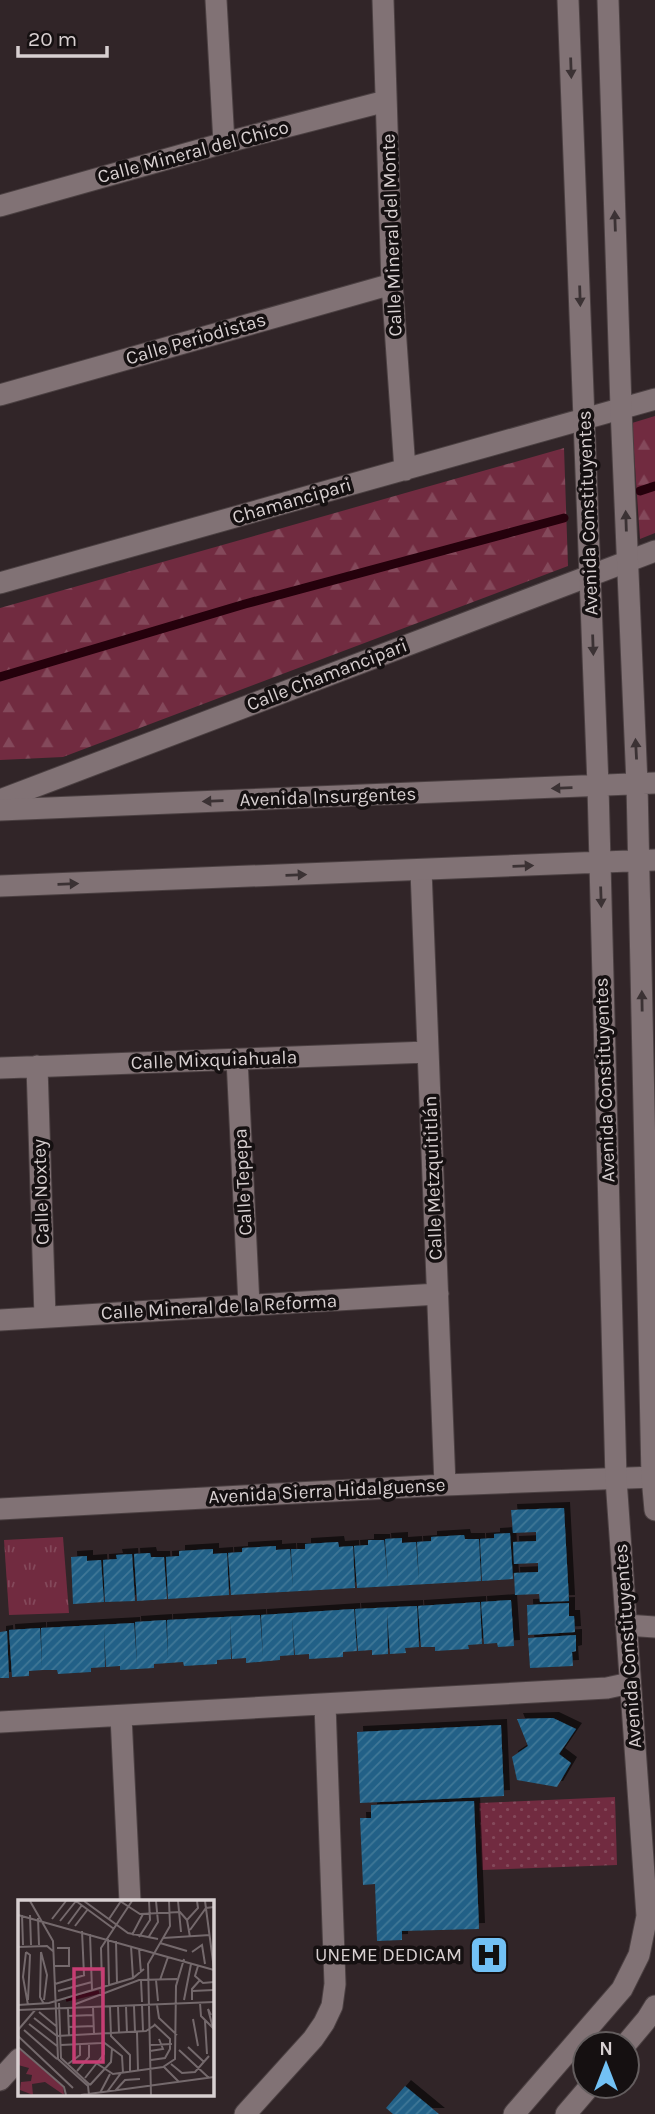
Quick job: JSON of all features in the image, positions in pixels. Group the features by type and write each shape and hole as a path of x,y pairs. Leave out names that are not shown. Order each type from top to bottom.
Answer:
{"street":[{"path":"216,0 224,143"},
{"name":"Calle Mineral del Monte","path":"383,0 392,284 405,470"},
{"name":"Avenida Constituyentes","path":"514,2114 622,1989 639,1955 647,1916 616,1479 598,786 568,0"},
{"name":"Avenida Constituyentes","path":"608,0 628,561 646,784 655,1510"},
{"name":"Calle Mineral del Chico","path":"0,206 386,101"},
{"name":"Calle Periodistas","path":"0,395 392,284"},
{"name":"Chamancipari","path":"0,583 655,399"},
{"name":"Calle Chamancipari","path":"0,800 655,551"},
{"name":"Avenida Insurgentes","path":"0,810 646,784"},
{"path":"0,886 647,861"},
{"name":"Calle Metzquititlán","path":"421,870 445,1485"},
{"name":"Calle Mixquiahuala","path":"0,1068 428,1052"},
{"name":"Calle Tepepa","path":"237,1059 249,1305"},
{"name":"Calle Noxtey","path":"37,1066 45,1317"},
{"name":"Calle Mineral de la Reforma","path":"0,1320 438,1294"},
{"name":"Avenida Sierra Hidalguense","path":"0,1508 654,1477"},
{"path":"626,1625 655,1627"},
{"path":"0,1722 607,1688 631,1684"},
{"path":"245,2114 313,2039 332,2006 335,1984 325,1704"},
{"path":"121,1716 131,1900"},
{"path":"638,2030 655,2006"},
{"path":"0,2080 18,2060"},
{"path":"566,2114 578,2100"}],"green space":[{"path":"655,416 655,533 640,539 632,423"},
{"path":"564,448 568,566 63,757 0,760 0,608"},
{"path":"63,1537 69,1613 9,1615 4,1540"},
{"path":"615,1797 617,1865 482,1870 479,1803"}],"building":[{"path":"564,1508 569,1601 540,1602 539,1594 515,1595 514,1573 538,1572 538,1563 514,1564 513,1542 536,1541 536,1532 513,1533 511,1510"},
{"path":"510,1533 513,1579 482,1581 480,1539 494,1538 494,1534"},
{"path":"464,1535 465,1539 479,1539 481,1581 357,1588 354,1546 368,1545 368,1540 384,1540 388,1582 385,1539 402,1538 402,1543 416,1542 419,1581 417,1542 431,1541 431,1537"},
{"path":"338,1542 339,1547 353,1546 355,1588 231,1595 228,1553 242,1552 242,1548 276,1546 276,1550 290,1549 293,1588 291,1549 305,1549 305,1544"},
{"path":"213,1549 213,1554 227,1553 229,1595 168,1599 166,1557 179,1556 179,1551"},
{"path":"150,1553 151,1557 164,1557 167,1599 137,1601 134,1554"},
{"path":"132,1554 135,1601 105,1602 103,1560 117,1559 116,1555"},
{"path":"87,1556 87,1561 101,1560 104,1602 73,1604 71,1557"},
{"path":"511,1600 514,1646 484,1644 481,1602"},
{"path":"480,1602 482,1644 468,1645 469,1649 435,1651 435,1647 421,1647 418,1606"},
{"path":"569,1603 569,1616 574,1616 575,1632 528,1635 527,1605"},
{"path":"417,1606 419,1647 405,1648 406,1653 390,1654 387,1612 388,1654 372,1655 372,1650 358,1651 355,1609"},
{"path":"354,1609 357,1651 343,1652 343,1657 309,1659 309,1654 295,1655 292,1616 294,1655 280,1656 280,1660 246,1663 246,1658 232,1659 230,1620 231,1659 217,1660 217,1664 184,1666 183,1662 154,1664 154,1668 120,1670 120,1666 106,1667 104,1628 105,1667 91,1668 91,1672 58,1674 57,1670 29,1671 29,1676 12,1677 9,1630 40,1628 42,1667 41,1628 134,1623 137,1665 135,1622 166,1620 168,1659 167,1620 260,1615 263,1657 261,1615"},
{"path":"7,1631 9,1678 0,1678 0,1632"},
{"path":"576,1635 576,1651 572,1652 573,1666 530,1668 528,1638"},
{"path":"553,1718 576,1729 559,1754 571,1763 557,1787 517,1780 512,1757 528,1746 517,1719"},
{"path":"501,1725 504,1796 360,1803 357,1732"},
{"path":"474,1801 479,1929 402,1931 402,1940 377,1941 375,1884 363,1885 360,1818 371,1818 371,1805"},
{"path":"405,2086 439,2114 393,2114 386,2108"}],"waterway":[{"path":"640,491 655,486"},
{"path":"0,677 245,604 564,518"}],"place":[{"name":"UNEME DEDICAM","path":"489,1955"}]}
